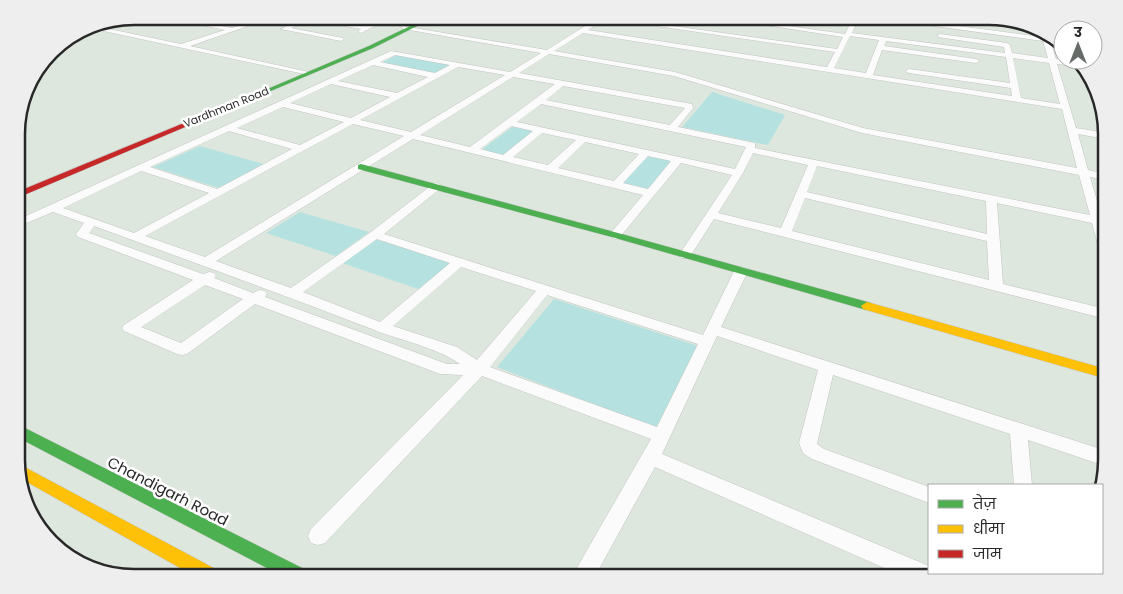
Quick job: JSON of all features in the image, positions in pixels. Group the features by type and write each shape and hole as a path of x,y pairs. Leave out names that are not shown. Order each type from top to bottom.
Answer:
{"street":[{"path":"210,25 233,30"},
{"path":"182,46 248,25"},
{"path":"292,25 284,28 341,39"},
{"path":"353,25 368,28"},
{"path":"330,43 375,25"},
{"name":"Vardhman Road","path":"25,192 408,25"},
{"path":"205,263 592,25"},
{"path":"709,33 718,25"},
{"path":"829,70 852,25"},
{"path":"934,25 1031,34"},
{"path":"405,26 674,74 862,130 1098,176"},
{"path":"652,30 659,26 709,33 747,48 829,70 1065,107"},
{"path":"747,48 768,26 849,31 883,38 1053,61 1048,42"},
{"path":"849,31 862,27"},
{"path":"101,30 215,56 301,71"},
{"path":"102,30 301,71"},
{"path":"582,31 747,48 839,51"},
{"path":"928,35 1007,45 1017,100"},
{"path":"869,76 883,38"},
{"path":"880,48 976,61"},
{"path":"975,81 976,51"},
{"path":"25,220 396,53 688,106 690,108 673,128"},
{"path":"905,82 914,53"},
{"path":"372,63 436,76"},
{"path":"135,237 458,64"},
{"path":"1055,70 1083,173 1098,213"},
{"name":"Vardhman Road","path":"25,184 301,71"},
{"path":"909,71 1014,86"},
{"path":"331,82 397,96"},
{"path":"472,150 511,123 562,83"},
{"path":"539,101 752,145 738,173 685,255"},
{"path":"282,104 650,193"},
{"path":"511,123 738,173"},
{"path":"228,128 300,148"},
{"path":"505,158 541,129"},
{"path":"1071,130 1098,135"},
{"path":"550,169 583,139"},
{"path":"751,150 1098,220"},
{"path":"616,185 646,152"},
{"path":"615,235 678,160"},
{"path":"785,233 814,162"},
{"path":"361,166 615,235 1098,372"},
{"path":"141,168 217,192"},
{"path":"293,293 375,235 437,186"},
{"path":"801,194 993,238"},
{"path":"990,198 996,286"},
{"path":"53,208 91,222 104,224 205,263 293,293 382,328 452,351 479,368 661,436"},
{"path":"710,214 1098,312"},
{"path":"91,222 82,234 446,370 479,368"},
{"path":"375,235 545,289 711,336 828,366 1098,456"},
{"path":"382,328 459,262"},
{"path":"220,268 129,328 182,350 271,286"},
{"path":"587,569 651,457 741,271"},
{"path":"318,536 479,368 545,289"},
{"path":"828,366 808,443 809,448 818,454 928,495"},
{"path":"1018,429 1023,484"},
{"name":"Chandigarh Road","path":"25,434 287,569"},
{"path":"651,457 911,569"},
{"path":"26,474 199,569"}],"shaded area":[{"path":"397,55 453,65 435,76 377,65"},
{"path":"712,92 785,115 768,145 682,127"},
{"path":"515,125 536,130 503,156 481,150"},
{"path":"200,146 267,165 222,189 153,167"},
{"path":"647,155 672,160 648,190 621,184"},
{"path":"300,212 369,232 336,256 266,233"},
{"path":"374,239 451,262 421,290 342,263"},
{"path":"554,299 698,346 656,428 497,367"}],"traffic: fast":[{"path":"247,99 371,47 416,25"},
{"path":"361,167 615,235 867,306"},
{"path":"25,434 287,569"}],"traffic: slow":[{"path":"867,306 1098,372"},
{"path":"26,474 199,569"}],"traffic: jam":[{"path":"25,192 247,99"}]}
